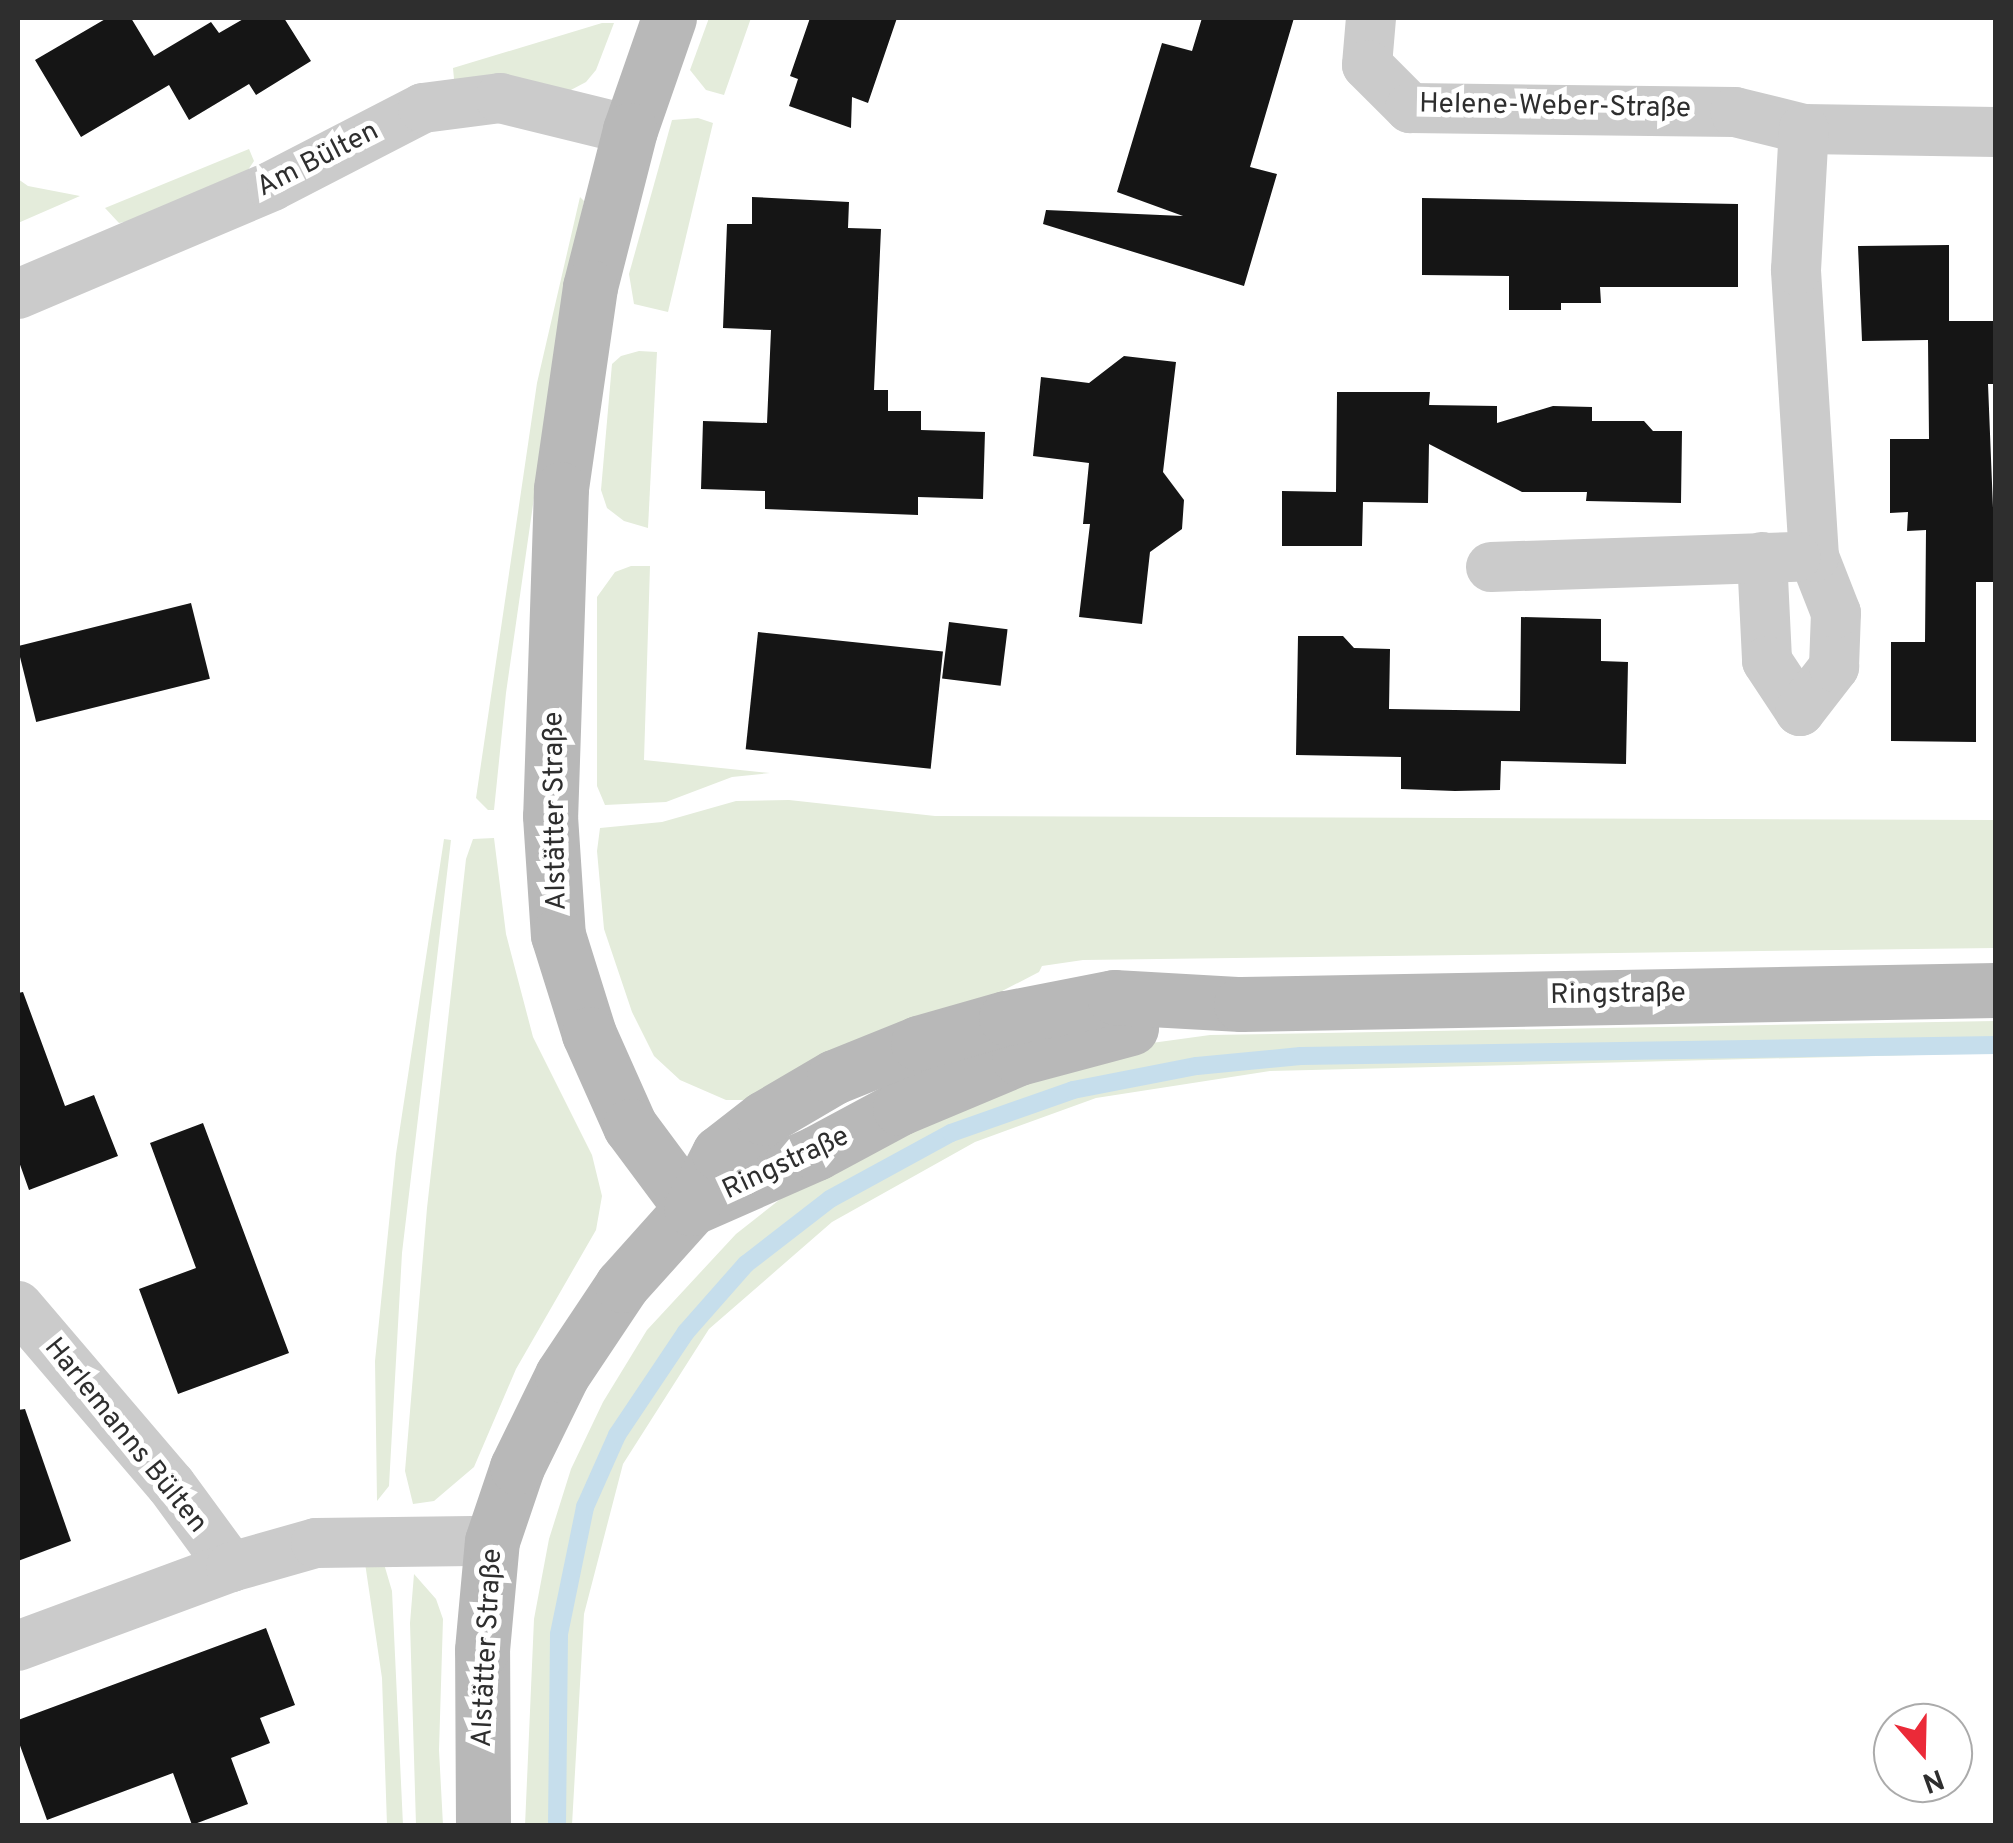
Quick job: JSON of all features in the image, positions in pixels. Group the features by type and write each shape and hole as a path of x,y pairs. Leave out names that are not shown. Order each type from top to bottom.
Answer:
{"main road":[{"name":"Alstätter Straße","path":"483,1826 482,1650 492,1541 517,1468 562,1374 622,1286 691,1208 630,1126 589,1034 558,934 550,816 561,489 590,287 630,130 669,18"},
{"name":"Ringstraße","path":"691,1208 816,1153 900,1108 1019,1058 1121,1030 1241,1004 1996,990"}],"street":[{"name":"Helene-Weber-Straße","path":"1371,18 1367,65 1410,108 1735,112 1804,129 1996,132"},
{"name":"Am Bülten","path":"18,294 272,186 423,108 500,98 630,130"},
{"path":"1762,557 1766,661 1800,711 1834,667 1836,613 1814,557 1796,270 1804,129"},
{"path":"1492,567 1814,557"},
{"name":"Harlemanns Bülten","path":"18,1306 170,1485 231,1567"},
{"name":"Harlemanns Bülten","path":"18,1646 231,1567 316,1542 492,1541"}],"green space":[{"path":"709,18 751,18 724,95 706,90 690,70"},
{"path":"602,23 614,23 596,70 586,82 569,91 454,79 453,68"},
{"path":"698,118 713,123 668,312 634,304 629,274 672,120"},
{"path":"249,149 254,161 248,170 130,221 119,223 105,208"},
{"path":"18,179 28,186 80,196 18,223"},
{"path":"580,197 584,201 547,407 506,693 494,810 488,810 476,798 537,383"},
{"path":"657,352 648,528 624,521 607,508 601,490 612,364 621,356"},
{"path":"631,566 650,566 644,760 770,773 732,777 666,802 605,805 597,786 597,597 615,572"},
{"path":"789,800 935,816 1995,820 1995,948 1083,960 1042,966 1039,972 981,1002 749,1100 726,1100 680,1080 654,1056 632,1012 604,929 597,851 600,828 662,822 736,801"},
{"path":"494,838 506,934 533,1037 592,1155 602,1196 596,1230 516,1369 474,1467 434,1501 413,1504 405,1471 427,1208 466,859 473,839"},
{"path":"444,839 451,840 402,1253 389,1486 377,1501 375,1361 396,1154"},
{"path":"1995,1021 1995,1053 1270,1071 1096,1098 975,1142 832,1222 709,1329 623,1464 584,1614 572,1825 525,1826 534,1619 549,1539 571,1469 603,1402 647,1330 736,1234 807,1178 884,1134 1137,1045 1210,1035"},
{"path":"365,1563 384,1564 392,1591 403,1825 387,1825 382,1678"},
{"path":"414,1574 436,1599 443,1619 439,1750 443,1825 416,1825 410,1623"}],"building":[{"path":"107,18 131,18 154,56 211,22 219,33 245,18 284,18 311,61 256,95 249,84 189,120 169,85 81,137 35,60"},
{"path":"810,18 897,18 868,103 852,97 851,128 789,106 798,79 790,76"},
{"path":"1202,18 1294,18 1250,167 1277,174 1244,286 1043,224 1046,210 1183,216 1117,192 1162,43 1192,51"},
{"path":"752,197 849,202 848,228 881,229 874,390 888,390 888,411 921,411 921,430 985,432 983,499 918,497 918,515 765,509 765,491 701,489 703,421 767,423 771,330 723,328 727,224 752,224"},
{"path":"1422,198 1738,204 1738,287 1600,287 1601,303 1561,303 1561,310 1509,310 1509,276 1422,275"},
{"path":"1949,245 1949,321 1996,321 1996,384 1988,384 1996,582 1976,582 1976,742 1891,741 1891,642 1925,642 1926,530 1907,531 1908,512 1890,513 1890,439 1929,439 1928,340 1862,341 1858,246"},
{"path":"1124,356 1176,362 1163,472 1184,500 1182,529 1150,552 1142,624 1079,617 1090,524 1083,524 1089,463 1033,456 1041,377 1089,383"},
{"path":"1337,392 1430,392 1429,405 1497,406 1497,423 1553,406 1592,407 1592,421 1644,421 1653,431 1682,431 1681,503 1586,501 1587,492 1522,492 1429,444 1428,503 1363,502 1362,546 1282,546 1282,491 1336,492"},
{"path":"191,603 210,679 36,722 18,646"},
{"path":"1521,617 1601,619 1601,661 1628,662 1626,764 1501,761 1500,790 1455,791 1401,789 1401,757 1296,755 1298,636 1343,636 1354,648 1390,649 1389,709 1520,711"},
{"path":"949,622 1008,629 1001,686 942,679"},
{"path":"758,632 943,651 931,769 746,749"},
{"path":"23,992 65,1106 94,1095 118,1156 29,1190 18,1159 18,993"},
{"path":"203,1123 289,1353 178,1394 139,1289 196,1268 150,1143"},
{"path":"25,1409 71,1541 18,1561 18,1410"},
{"path":"266,1628 295,1705 260,1718 270,1743 231,1758 248,1804 192,1825 173,1773 47,1820 18,1740 18,1720"}],"waterway":[{"path":"557,1826 559,1634 585,1507 617,1435 686,1332 746,1264 830,1199 951,1133 1073,1090 1197,1066 1301,1056 1996,1045"}]}
